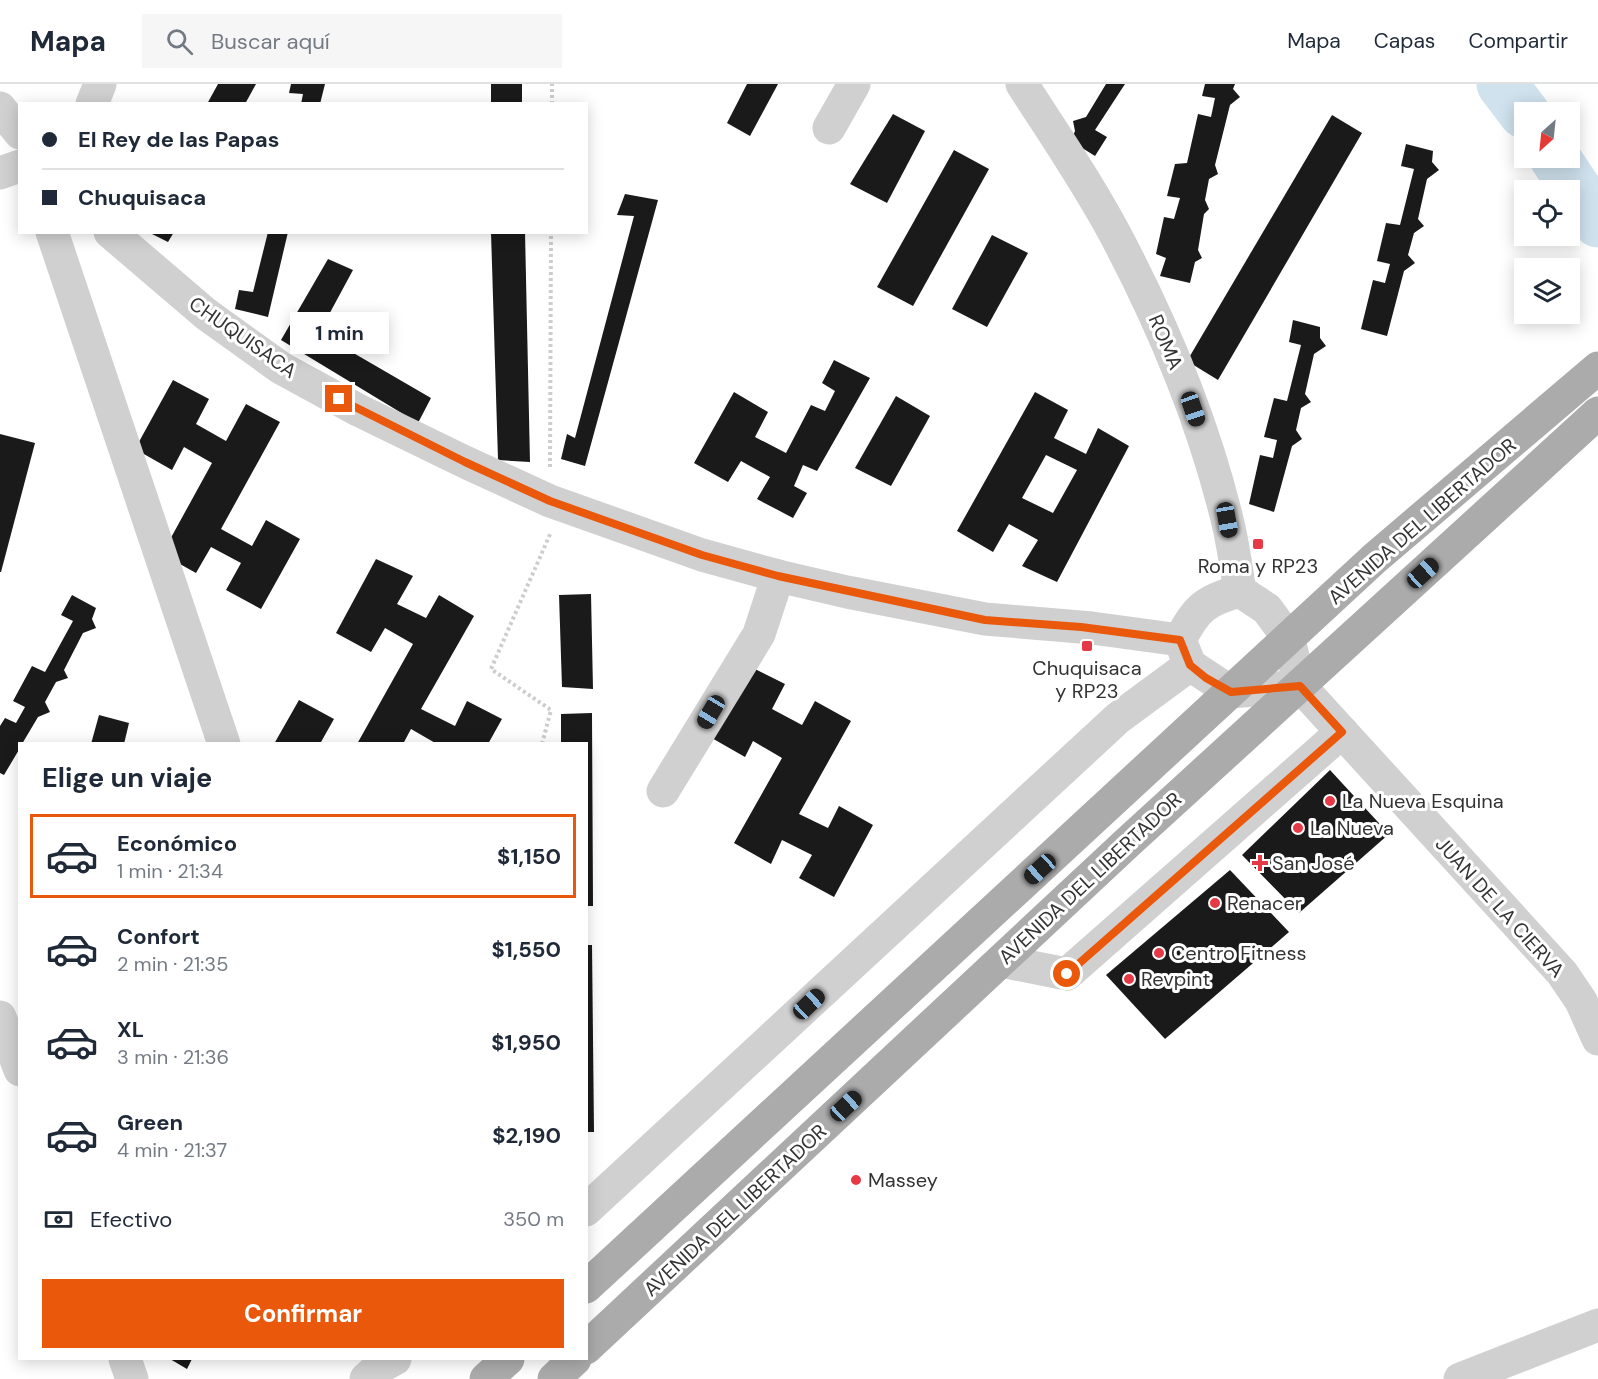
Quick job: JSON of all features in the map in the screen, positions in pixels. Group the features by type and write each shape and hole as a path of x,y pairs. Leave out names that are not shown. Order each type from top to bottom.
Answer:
{"main road":[{"name":"AVENIDA DEL LIBERTADOR","path":"588,1285 1375,558 1598,368"},
{"name":"AVENIDA DEL LIBERTADOR","path":"588,1346 1001,961 1598,413"},
{"path":"554,1379 574,1360"}],"street":[{"path":"93,102 100,84"},
{"path":"829,128 854,84"},
{"name":"ROMA","path":"1022,84 1062,145 1115,234 1159,323 1212,465 1227,520 1240,591"},
{"path":"0,108 18,130"},
{"path":"0,173 18,167"},
{"path":"53,234 223,742"},
{"name":"CHUQUISACA","path":"113,235 206,314 281,368 358,410 550,501 702,555 778,576 985,620 1081,627 1185,652"},
{"path":"663,791 759,634 778,576"},
{"path":"588,1208 1118,718 1185,652 1188,623 1201,608 1217,597 1240,591 1268,609 1289,639"},
{"name":"JUAN DE LA CIERVA","path":"1289,639 1300,686 1562,973 1581,1001 1598,1039"},
{"path":"1185,652 1206,678 1231,692 1300,686"},
{"path":"1001,961 1067,974 1342,732"},
{"path":"0,1017 18,1065"},
{"path":"1460,1379 1598,1325"},
{"path":"125,1360 132,1379"},
{"path":"366,1379 378,1368 393,1360"}],"path":[{"path":"552,84 552,102"}],"building":[{"path":"218,84 256,84 246,102 208,102"},
{"path":"291,84 325,84 320,102 301,102 303,94 289,93"},
{"path":"491,84 522,84 522,102 491,102"},
{"path":"747,84 778,84 750,136 727,123"},
{"path":"1106,84 1125,84 1095,130 1107,137 1095,156 1071,141 1075,131 1073,121 1086,117"},
{"path":"1205,84 1235,84 1233,89 1240,97 1230,105 1215,165 1218,174 1209,179 1205,200 1209,209 1204,214 1198,250 1202,258 1195,262 1190,283 1160,276 1166,258 1156,254 1164,217 1174,219 1180,198 1167,196 1175,164 1187,163 1198,114 1211,117 1215,98 1202,96"},
{"path":"893,114 925,131 887,203 850,184"},
{"path":"1332,115 1362,133 1218,380 1187,361"},
{"path":"1406,144 1433,151 1432,162 1439,170 1427,179 1418,219 1424,226 1414,233 1408,255 1415,263 1404,271 1387,336 1361,329 1373,280 1385,283 1390,264 1377,261 1386,223 1400,225 1414,169 1401,166"},
{"path":"954,150 989,169 913,306 877,287"},
{"path":"625,194 658,200 585,466 561,459 567,434 575,438 634,216 617,215"},
{"path":"152,234 173,234 168,242"},
{"path":"268,234 288,234 268,317 235,309 239,290 253,292"},
{"path":"491,234 525,234 530,462 498,460"},
{"path":"992,235 1028,253 987,327 952,309"},
{"path":"328,259 353,270 319,333 431,398 418,423 281,340"},
{"path":"1293,320 1320,327 1320,338 1326,346 1314,354 1305,394 1311,402 1301,408 1296,430 1302,439 1292,446 1274,512 1249,504 1260,455 1273,458 1277,440 1264,437 1274,398 1287,401 1301,345 1289,342"},
{"path":"834,360 870,378 817,471 803,465 794,486 807,493 793,518 757,499 770,477 741,461 728,482 694,463 734,392 768,412 755,437 786,453 811,405 825,411 835,391 822,383"},
{"path":"173,380 209,399 196,424 226,441 246,404 280,422 221,529 252,546 266,520 300,539 261,609 226,590 241,563 211,547 196,573 162,554 212,463 184,447 172,470 135,449"},
{"path":"1035,392 1068,410 1054,438 1086,454 1098,428 1129,446 1057,582 1022,566 1038,540 1009,524 993,552 957,531","holes":["1046,455 1077,470 1053,513 1022,498"]},
{"path":"896,396 930,416 891,486 855,468"},
{"path":"0,434 35,443 1,572 0,572"},
{"path":"376,559 413,576 397,604 426,618 439,595 474,616 421,709 455,726 467,701 502,719 489,742 434,742 411,729 404,742 358,742 413,644 385,628 371,652 336,633"},
{"path":"591,594 593,689 562,687 559,595"},
{"path":"72,595 96,608 92,619 96,628 83,633 64,670 68,678 56,682 45,702 50,712 38,717 23,742 18,742 18,751 4,775 0,773 0,726 5,718 16,723 25,707 13,701 32,666 45,672 73,621 61,615"},
{"path":"751,667 785,684 772,709 802,725 815,701 851,721 799,814 828,828 839,806 873,825 834,897 799,878 812,855 782,840 771,864 734,843 782,758 753,741 745,757 710,737"},
{"path":"299,700 334,719 321,742 275,742"},
{"path":"592,713 593,906 588,906 588,742 561,742 561,714"},
{"path":"99,715 129,723 124,742 92,742"},
{"path":"1330,770 1389,834 1299,913 1242,855"},
{"path":"1230,870 1289,932 1165,1039 1106,975"},
{"path":"588,945 592,945 594,1132 588,1132"},
{"path":"172,1360 192,1360 187,1369"}],"waterway":[{"path":"1502,84 1516,102"},
{"path":"1562,168 1598,222"}],"place":[{"name":"Roma y RP23","path":"1258,544"},
{"name":"Chuquisaca y RP23","path":"1087,646"},
{"name":"La Nueva Esquina","path":"1330,801"},
{"name":"La Nueva","path":"1298,828"},
{"name":"San José","path":"1260,863"},
{"name":"Renacer","path":"1215,903"},
{"name":"Centro Fitness","path":"1159,953"},
{"name":"Revpint","path":"1129,979"},
{"name":"Massey","path":"856,1180"}],"route":[{"path":"339,399 465,462 550,501 702,555 847,592 985,620 1081,627 1180,640 1190,665 1206,678 1231,692 1300,686 1342,732 1067,974"}]}
